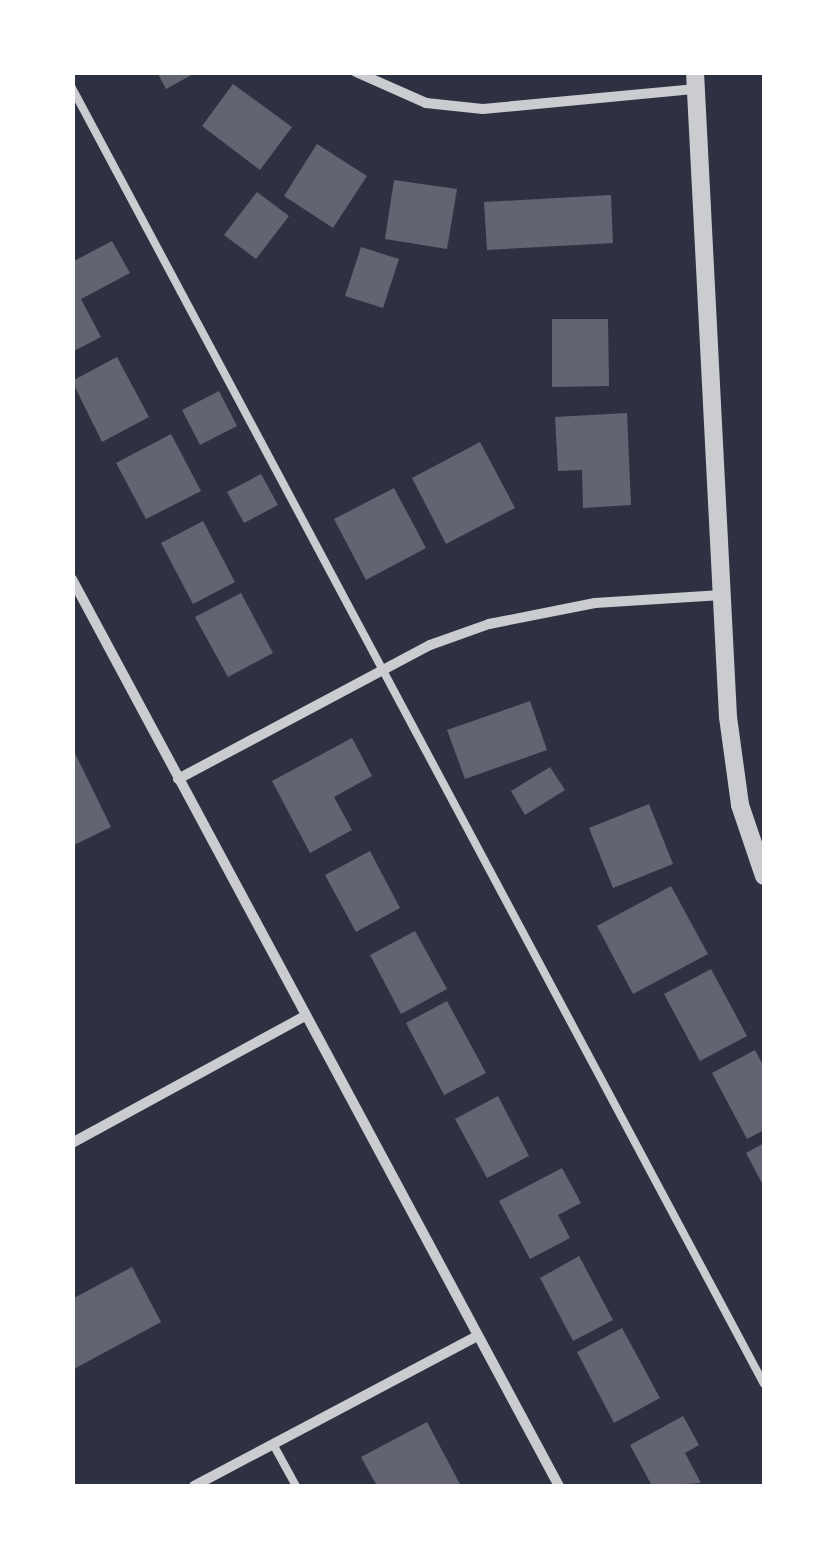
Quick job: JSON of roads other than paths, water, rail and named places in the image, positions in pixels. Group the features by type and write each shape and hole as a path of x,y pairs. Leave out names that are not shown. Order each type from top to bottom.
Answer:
{"street":[{"path":"356,72 426,103 483,109 695,81 732,756 764,876"},
{"path":"72,579 559,1486"},
{"path":"178,779 430,645 540,612 722,594"},
{"path":"72,1143 305,1016"},
{"path":"194,1486 477,1336"}],"lane":[{"path":"72,88 764,1384"},
{"path":"273,1444 296,1486"}]}
